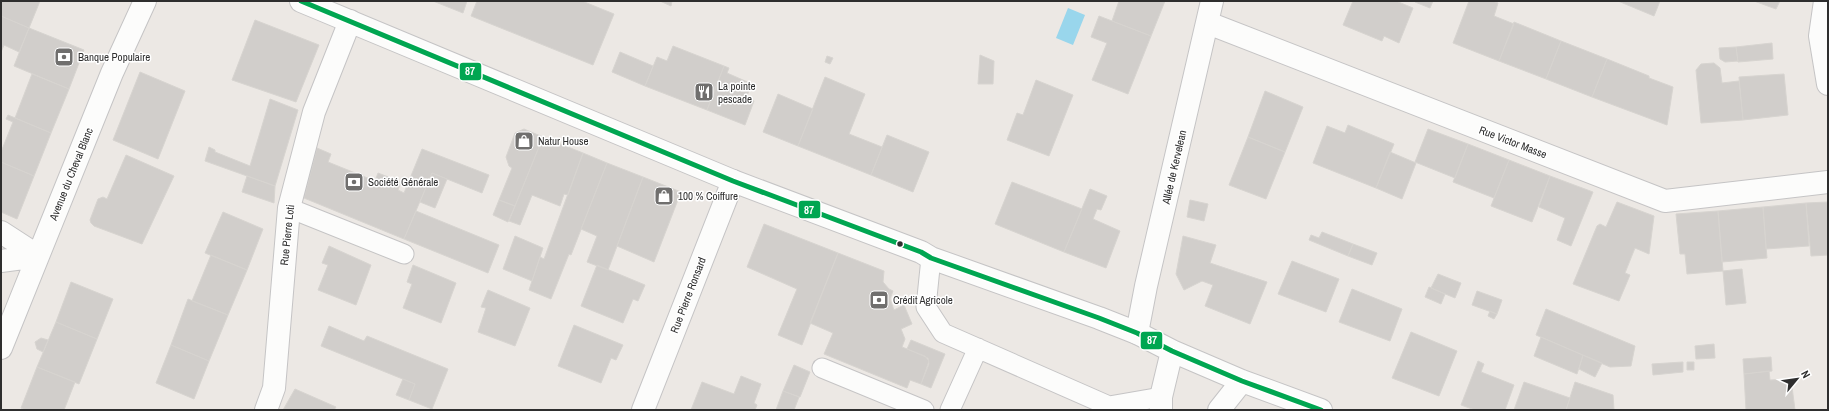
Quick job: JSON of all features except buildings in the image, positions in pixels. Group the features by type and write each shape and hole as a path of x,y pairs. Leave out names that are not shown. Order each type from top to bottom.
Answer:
{"street":[{"name":"Avenue du Cheval Blanc","path":"1,348 112,73 145,1"},
{"path":"301,1 733,181 922,252 931,258 1099,318 1137,333 1172,351 1242,381 1321,410"},
{"name":"Allée de Kervelean","path":"1137,333 1146,286 1212,1"},
{"path":"1824,1 1820,36 1828,84"},
{"name":"Rue Pierre Loti","path":"266,410 274,388 288,208 314,112 350,21"},
{"name":"Rue Victor Masse","path":"1208,23 1665,201 1828,182"},
{"name":"Rue Pierre Ronsard","path":"643,410 733,181"},
{"path":"1,232 38,256"},
{"path":"1,261 38,256"},
{"path":"1161,403 1172,351"},
{"path":"1219,410 1242,381"}],"lane":[{"path":"288,208 404,254"},
{"path":"931,258 926,307 943,333 1109,406 1161,403"},
{"path":"950,410 978,348"},
{"path":"822,368 924,410"}],"water":[{"path":"1068,8 1085,15 1073,45 1056,38"}],"transit line":[{"name":"87","path":"301,1 733,181 921,252 931,258 1099,318 1137,333 1172,351 1242,381 1321,410"}],"place":[{"name":"Banque Populaire","path":"64,57"},
{"name":"La pointe pescade","path":"704,92"},
{"name":"Natur House","path":"524,141"},
{"name":"Société Générale","path":"354,182"},
{"name":"100 % Coiffure","path":"664,196"},
{"name":"Crédit Agricole","path":"879,300"}]}
